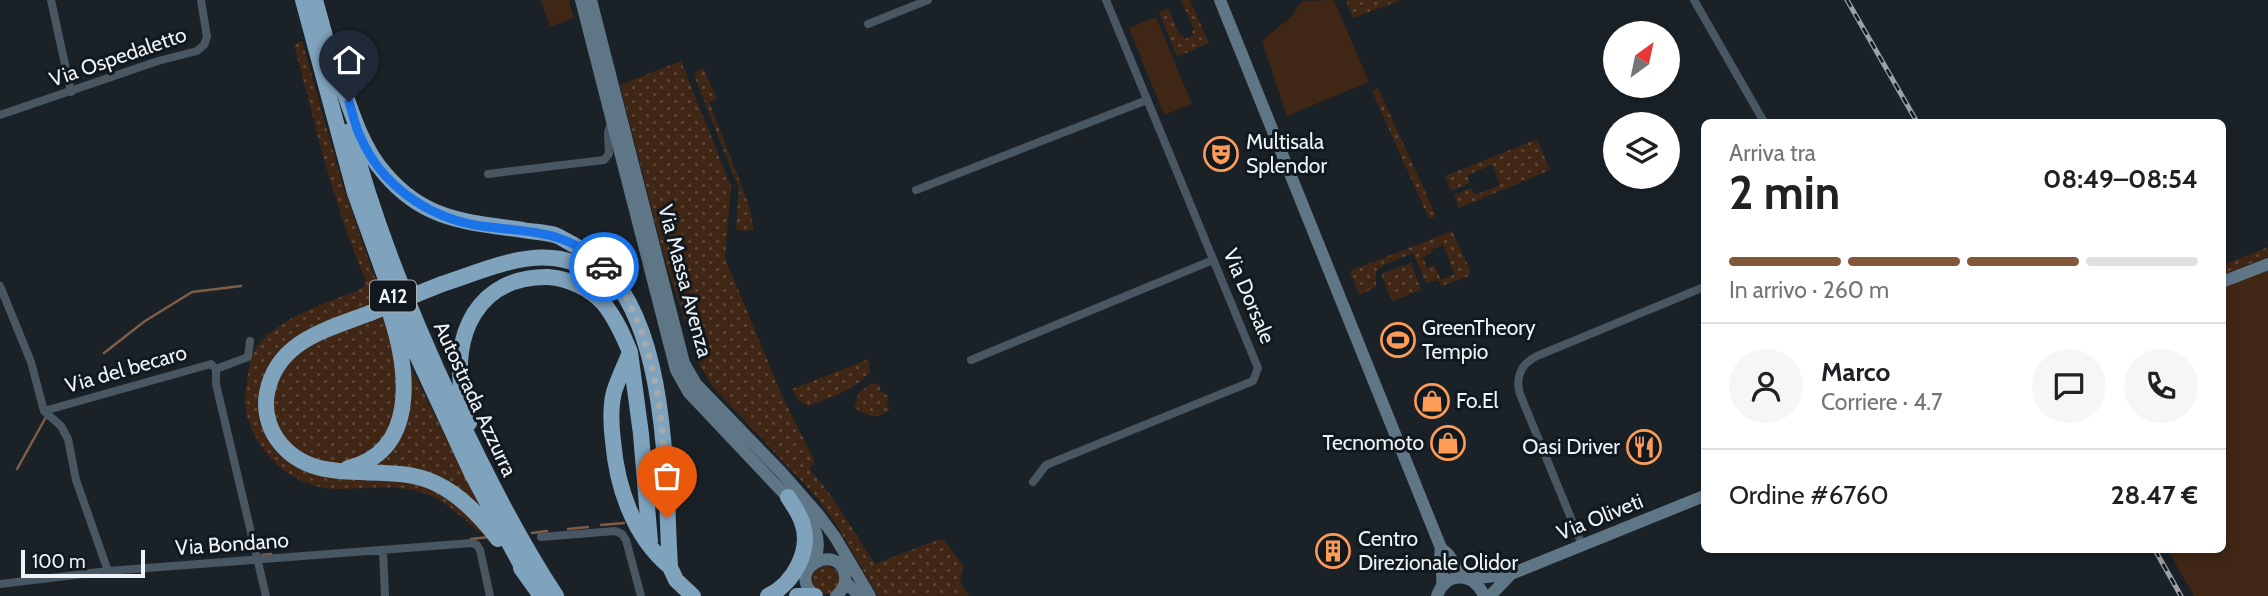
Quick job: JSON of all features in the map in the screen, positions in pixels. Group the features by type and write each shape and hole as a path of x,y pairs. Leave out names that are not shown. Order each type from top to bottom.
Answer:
{"highway":[{"name":"A12","path":"303,0 355,193 414,349 472,474 527,576 541,596"},
{"name":"A12","path":"315,0 328,49"},
{"path":"328,49 361,138 385,174 401,191 443,216 464,222 555,235 581,249 601,264 615,280 631,309 652,365 664,432 670,567 676,580 693,596"},
{"name":"Autostrada Azzurra","path":"328,49 361,172 426,349 484,472 536,566 556,596"},
{"path":"333,472 372,459 386,445 397,430 405,394 399,341 368,248 355,193"},
{"path":"527,576 486,522 459,498 436,483 412,475 390,472 333,472 298,460 275,436 268,421 266,398 269,383 277,364 288,351 309,337 442,284 531,257 552,257 578,264 599,276 631,309"},
{"path":"499,499 467,418 459,378 461,347 470,320 487,297 505,285 528,277 558,277 586,289 603,302 619,324 630,352 614,393 610,417 615,469 622,494 638,526 660,559 670,567"},
{"path":"614,291 626,315 641,434 650,544"},
{"path":"768,596 782,587 792,575 802,555 802,522 788,498"},
{"path":"779,596 798,584 810,567"},
{"path":"797,596 815,596"}],"main road":[{"name":"Via Massa Avenza","path":"581,0 618,121 684,363 696,384 818,514 841,546 870,596"},
{"name":"Via Massa Avenza","path":"591,0 676,370 688,393 806,514 816,529 819,545 810,567"},
{"path":"1220,0 1441,548 1466,578 1480,587 1484,596"},
{"path":"2226,280 2268,264"},
{"name":"Via Oliveti","path":"1437,592 1448,580 1511,574 1701,497"},
{"path":"818,514 833,560"},
{"path":"1437,592 1444,573 1439,556 1441,548"},
{"path":"815,596 807,586 810,567 827,559 842,567 845,581 843,589 836,596"},
{"name":"Via Oliveti","path":"1490,596 1511,574"},
{"path":"845,581 859,596"}],"street":[{"path":"51,0 71,92"},
{"name":"Via Ospedaletto","path":"0,115 158,61 197,51 204,45 207,37 201,0"},
{"path":"868,24 928,0"},
{"name":"Via Dorsale","path":"1033,482 1046,465 1253,381 1258,368 1107,0"},
{"path":"1694,0 1761,119"},
{"path":"916,190 1147,100"},
{"path":"488,174 604,160 609,154 608,134 618,121"},
{"path":"971,360 1213,260"},
{"name":"Via del becaro","path":"0,286 31,362 44,411 61,426 68,439 76,480 108,571"},
{"path":"1582,545 1520,394 1518,376 1522,367 1537,356 1701,288"},
{"path":"250,341 248,357 216,369 215,384 266,596"},
{"name":"Via del becaro","path":"44,411 211,364 216,369"},
{"path":"541,537 615,531 622,534 641,596"},
{"name":"Via Bondano","path":"0,584 108,571 472,543 477,545 490,596"},
{"path":"383,551 384,596"}],"shaded area":[{"path":"541,0 569,0 574,18 550,27"},
{"path":"1181,0 1190,0 1209,43 1177,57 1159,12 1168,8 1180,36 1183,35 1185,39 1193,36 1194,30"},
{"path":"1334,0 1369,82 1287,116 1262,41 1292,16 1302,1"},
{"path":"1346,0 1401,0 1353,18"},
{"path":"1156,17 1192,104 1164,115 1129,28"},
{"path":"302,41 344,189 383,301 304,334 262,389 290,460 399,477 445,493 490,533 480,533 446,505 413,490 325,488 301,481 271,459 250,426 245,394 252,356 259,344 284,323 315,307 359,290 364,287 366,281 334,194 317,134 294,44"},
{"path":"681,61 731,186 725,258 781,393 815,462 809,468 832,497 875,564 940,539 944,540 963,565 960,583 969,596 878,596 836,524 814,494 713,387 699,364 666,264 620,85"},
{"path":"703,68 717,99 709,102 749,205 754,230 740,231 736,228 739,189 695,78 696,73"},
{"path":"1378,88 1436,216 1429,219 1372,91"},
{"path":"1537,139 1550,170 1459,208 1454,195 1471,188 1475,195 1500,185 1492,165 1467,175 1470,183 1451,191 1445,176"},
{"path":"1452,231 1470,270 1469,276 1442,286 1438,280 1426,283 1413,253 1376,271 1376,287 1359,295 1350,271","holes":["1443,245 1455,274 1441,280 1434,265 1427,268 1423,257"]},
{"path":"2268,247 2268,257 2226,274 2226,264"},
{"path":"1411,263 1421,290 1392,301 1381,274"},
{"path":"2268,269 2268,596 2194,596 2170,553 2226,553 2226,287"},
{"path":"385,312 401,371 393,430 355,463 321,464 284,441 272,415 273,384 296,350"},
{"path":"869,359 870,372 864,378 850,389 825,400 808,406 799,401 792,389"},
{"path":"409,363 482,510 458,493 365,468 390,448"},
{"path":"873,383 880,385 880,390 888,396 890,409 876,416 868,415 854,407 859,392"},
{"path":"826,566 836,570 840,580 836,590 826,594 816,590 812,580 816,570"}],"waterway":[{"path":"104,353 145,321 192,292 241,286"},
{"path":"17,469 46,417"},
{"path":"601,525 624,523"},
{"path":"568,529 588,527"},
{"path":"532,533 547,531"},
{"path":"471,539 489,537"},
{"path":"262,555 271,554"}],"railway":[{"path":"1847,0 1915,119"},
{"path":"2157,553 2181,596"}],"way so far":[{"path":"604,267 615,280 634,313 652,365 664,432 667,518"}],"place":[{"name":"Multisala Splendor","path":"1221,154"},
{"name":"GreenTheory Tempio","path":"1398,340"},
{"name":"Fo.El","path":"1432,401"},
{"name":"Tecnomoto","path":"1448,443"},
{"name":"Oasi Driver","path":"1644,447"},
{"name":"Centro Direzionale Olidor","path":"1333,551"}],"route":[{"path":"349,102 361,138 374,160 401,191 419,204 443,216 474,225 555,235 581,249 604,267"}]}
